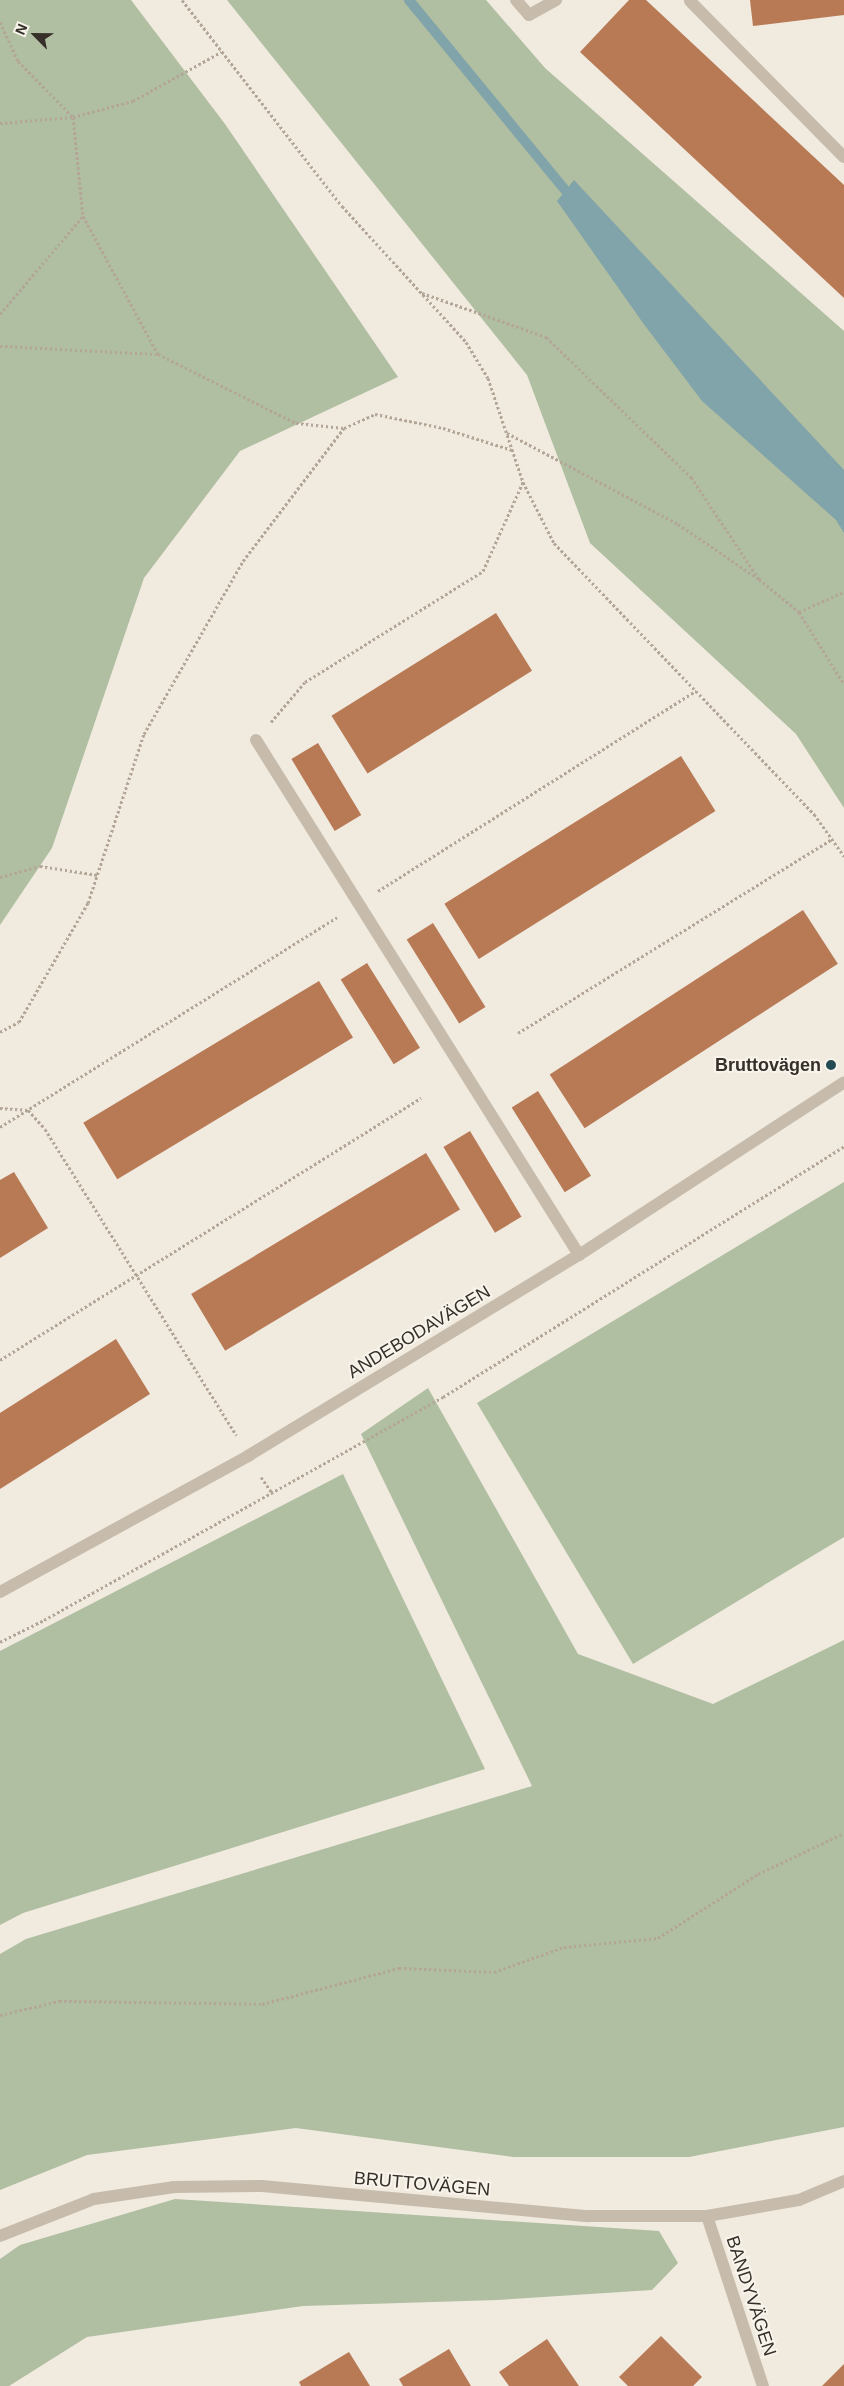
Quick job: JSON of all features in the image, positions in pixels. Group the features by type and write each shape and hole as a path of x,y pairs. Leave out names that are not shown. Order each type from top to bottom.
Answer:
{"street":[{"path":"516,0 529,15 556,0"},
{"path":"690,1 844,157"},
{"path":"256,740 579,1255"},
{"name":"ANDEBODAVÄGEN","path":"0,1592 248,1456 579,1255 844,1082"},
{"name":"BRUTTOVÄGEN","path":"0,2236 94,2199 174,2187 262,2186 588,2216 707,2216 798,2200 844,2181"},
{"name":"BANDYVÄGEN","path":"707,2216 763,2386"}],"path":[{"path":"182,0 342,206 466,342 488,378 522,482 554,543 814,814 844,856"},
{"path":"0,22 18,61 73,117 83,216 158,354"},
{"path":"0,122 73,117 133,101 221,52"},
{"path":"0,314 83,216"},
{"path":"421,292 546,337 691,478 759,579"},
{"path":"0,346 158,354 296,422 344,428"},
{"path":"0,1032 19,1022 88,903 144,734 243,561 344,428 375,414 443,428 512,450"},
{"path":"507,433 678,524 759,579 799,612 844,684"},
{"path":"256,740 305,682 483,571 522,482"},
{"path":"799,612 844,592"},
{"path":"0,1127 696,691"},
{"path":"518,1034 832,840"},
{"path":"0,876 40,866 98,875"},
{"path":"0,1360 421,1098"},
{"path":"0,1108 28,1110 46,1129 272,1494"},
{"path":"0,1642 272,1494 443,1397 844,1146"},
{"path":"0,2016 58,2002 262,2004 400,1968 494,1972 564,1947 658,1938 758,1874 844,1832"}],"green space":[{"path":"0,0 131,0 225,124 398,377 240,451 144,578 52,848 0,925"},
{"path":"227,0 486,0 545,68 844,331 844,808 796,734 590,543 527,375"},
{"path":"844,1182 844,1537 633,1664 477,1403"},
{"path":"428,1388 578,1654 713,1704 844,1640 844,2127 689,2157 513,2157 296,2128 87,2155 0,2190 0,1954 26,1939 532,1786 361,1434"},
{"path":"343,1474 485,1769 23,1913 0,1925 0,1651"},
{"path":"175,2199 659,2231 678,2263 652,2290 497,2300 303,2306 87,2337 9,2386 0,2386 0,2259 20,2245"}],"water":[{"path":"574,180 844,470 844,533 836,520 702,401 643,323 557,201"}],"building":[{"path":"629,0 646,0 844,185 844,298 580,52"},
{"path":"750,0 844,0 844,15 753,26"},
{"path":"496,613 532,671 368,773 331,716"},
{"path":"318,743 361,815 335,831 291,759"},
{"path":"681,756 715,811 479,959 444,904"},
{"path":"803,910 838,964 585,1128 550,1074"},
{"path":"433,923 485,1007 459,1023 407,939"},
{"path":"367,963 420,1048 394,1064 341,979"},
{"path":"319,981 353,1038 117,1179 83,1123"},
{"path":"538,1091 591,1176 565,1192 512,1107"},
{"path":"470,1131 522,1217 495,1233 443,1147"},
{"path":"426,1153 460,1210 225,1351 191,1294"},
{"path":"14,1172 48,1228 0,1258 0,1180"},
{"path":"116,1339 150,1394 0,1489 0,1413"},
{"path":"661,2336 702,2377 693,2386 628,2386 619,2377"},
{"path":"547,2339 579,2386 509,2386 499,2372"},
{"path":"449,2349 471,2386 403,2386 399,2379"},
{"path":"349,2352 370,2386 301,2386 299,2382"},
{"path":"844,2364 844,2386 822,2386"}],"waterway":[{"path":"409,0 566,191"}],"place":[{"name":"Bruttovägen","path":"831,1065"}]}
